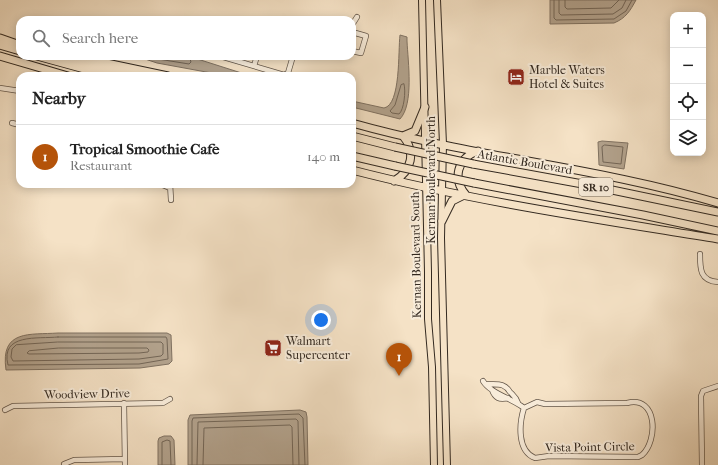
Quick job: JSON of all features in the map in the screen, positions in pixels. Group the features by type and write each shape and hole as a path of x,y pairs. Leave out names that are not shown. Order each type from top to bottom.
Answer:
{"highway":[{"path":"0,38 16,44"},
{"path":"0,45 16,50"},
{"path":"0,56 55,72"},
{"path":"52,60 95,72"},
{"path":"75,60 120,72"},
{"path":"92,60 149,72"},
{"path":"18,61 41,72"},
{"path":"403,136 415,131 425,107"},
{"path":"356,124 403,136 650,185 718,203"},
{"path":"394,181 405,173 411,161 410,148 403,136"},
{"name":"Atlantic Boulevard","path":"356,137 473,164 588,185 718,212"},
{"path":"466,195 458,183 458,169 465,157 478,151"},
{"name":"SR 10","path":"356,157 474,183 643,215 718,231"},
{"path":"356,171 394,181 557,212 718,238"},
{"path":"442,221 452,201 466,195"}],"main road":[{"name":"Kernan Boulevard North","path":"422,0 425,107 424,140"},
{"name":"Kernan Boulevard North","path":"437,0 443,144 442,221 447,465"},
{"name":"Kernan Boulevard South","path":"424,140 428,319 432,367 434,465"}],"street":[{"path":"356,33 366,36 361,53 356,52"},
{"path":"234,60 274,72"},
{"path":"254,66 256,60"},
{"path":"288,72 292,60"},
{"path":"0,88 16,90"},
{"path":"12,123 16,124"},
{"path":"170,188 171,200"},
{"path":"700,254 702,273 705,278 718,282"},
{"path":"518,403 516,397 508,387 503,384 484,383 492,390 518,403 524,408"},
{"path":"702,465 701,396 703,391 718,386"},
{"name":"Woodview Drive","path":"5,410 13,406 163,403 170,399"},
{"name":"Vista Point Circle","path":"636,401 642,403 650,410 651,444 642,455 638,456 548,456 535,458 526,452 522,445 522,416 524,408 537,402 545,404 627,403 636,401"},
{"path":"124,404 125,465"},
{"path":"64,464 74,460 125,459"}],"water":[{"path":"550,0 636,0 627,14 622,19 614,23 550,24"},
{"path":"400,35 407,37 409,93 404,112 400,119 356,108 356,102 384,108 389,105 396,88"},
{"path":"148,60 201,60 238,72 206,72"},
{"path":"598,142 628,143 624,169 599,165"},
{"path":"58,333 167,333 171,335 172,361 169,364 140,368 6,370 5,357 8,347 12,341 19,337 28,335"},
{"path":"300,410 306,412 307,417 308,465 188,465 188,420 190,415"},
{"path":"171,436 174,440 175,465 158,465 158,441 159,438"}],"place":[{"name":"Marble Waters Hotel & Suites","path":"516,77"},
{"name":"Walmart Supercenter","path":"273,348"},
{"name":"Tropical Smoothie Cafe","path":"399,376"}]}
